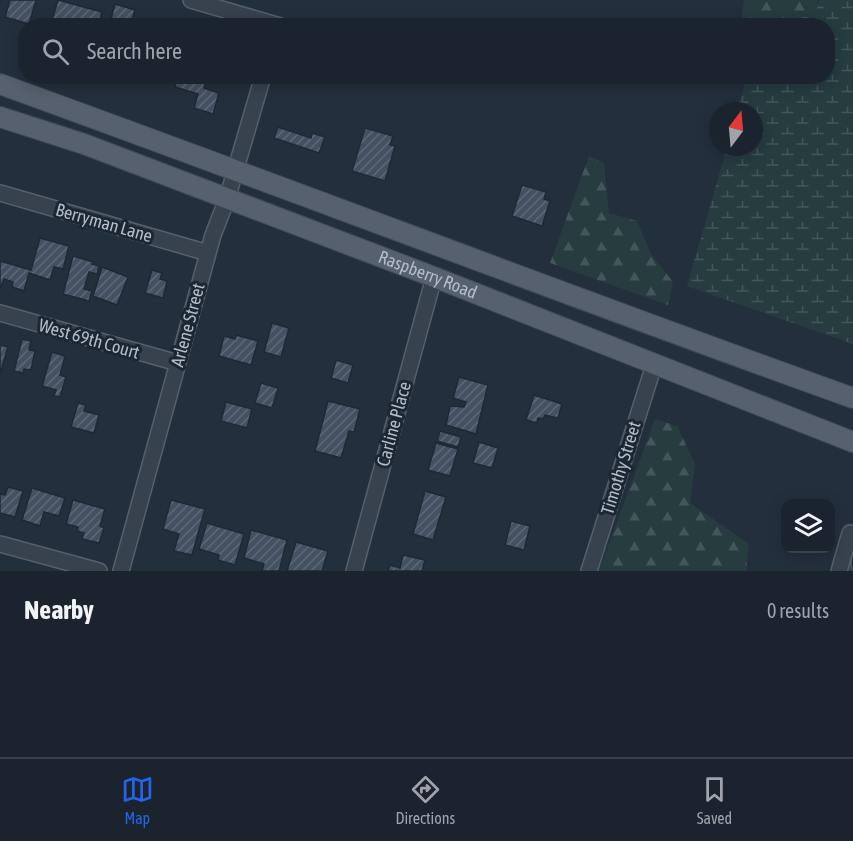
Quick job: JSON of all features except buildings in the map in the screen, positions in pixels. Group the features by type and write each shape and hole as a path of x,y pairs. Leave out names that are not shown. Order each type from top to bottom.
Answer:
{"main road":[{"name":"Raspberry Road","path":"0,84 853,398"},
{"name":"Raspberry Road","path":"0,117 84,144 853,442"}],"street":[{"path":"191,0 253,18"},
{"name":"Arlene Street","path":"121,571 208,253 261,84"},
{"name":"Berryman Lane","path":"0,193 208,253"},
{"name":"Carline Place","path":"354,571 434,278"},
{"name":"West 69th Court","path":"0,313 178,363"},
{"name":"Timothy Street","path":"589,571 654,365"},
{"path":"839,571 850,533 853,534"},
{"path":"0,544 99,571"}],"green space":[{"path":"744,0 818,0 816,10 801,18 742,18"},
{"path":"820,0 853,0 853,344 687,286 724,156 763,156 763,102 740,102 745,84 835,84 835,18 801,18 816,10"},
{"path":"589,156 604,163 609,213 637,221 651,254 673,282 668,305 550,263"},
{"path":"655,419 677,426 695,464 690,503 749,544 746,571 599,571"}],"tunnel":[{"path":"852,571 853,566"}]}
